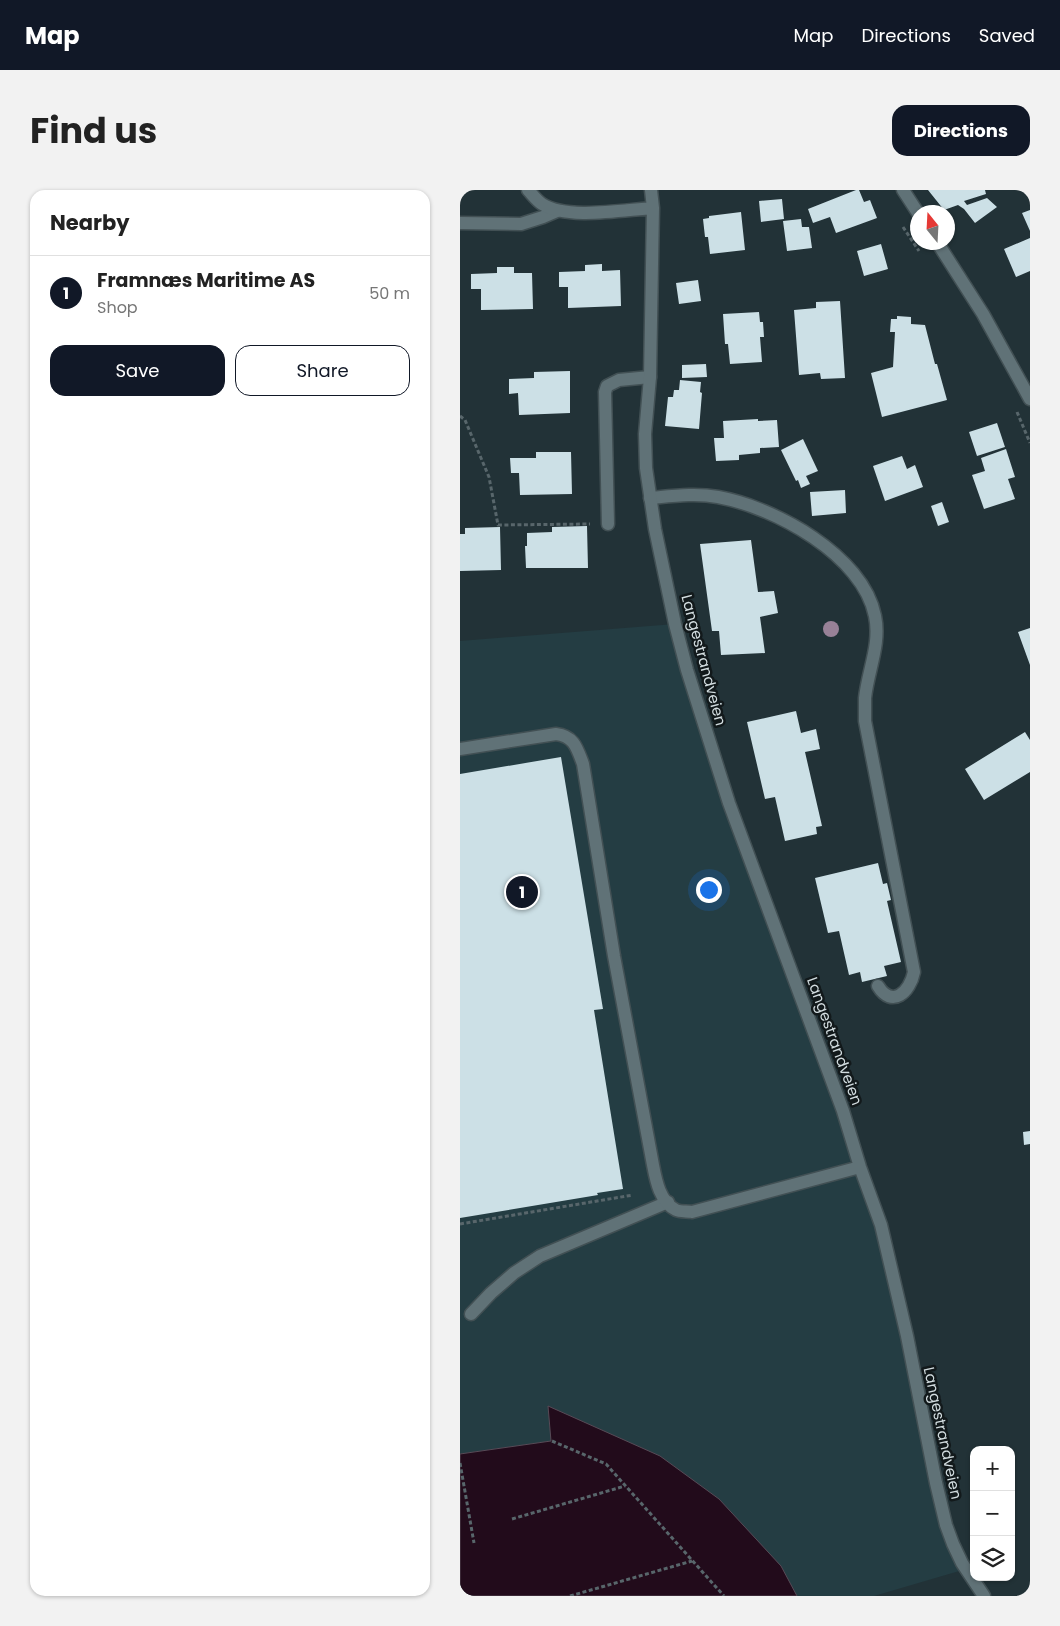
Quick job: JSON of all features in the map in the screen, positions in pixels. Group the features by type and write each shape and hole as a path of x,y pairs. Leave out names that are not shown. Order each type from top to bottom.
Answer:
{"street":[{"path":"528,190 541,203 557,211 577,213 653,208"},
{"name":"Langestrandveien","path":"651,190 653,208 650,377 645,434 646,468 650,498 675,624 686,670 729,803 798,984 881,1225 907,1336 946,1525 962,1563 984,1596"},
{"path":"903,190 913,205"},
{"path":"460,223 521,224 557,211"},
{"path":"941,250 983,314 1030,399"},
{"path":"608,524 605,392 608,386 619,380 650,377"},
{"path":"650,498 688,494 705,495 752,505 787,523 825,547 852,571 869,596 875,616 877,637 865,698 865,721 914,972 910,986 902,993 887,996 882,993 878,986"},
{"path":"460,749 556,734 566,735 577,746 583,764 614,956 659,1190 668,1202 676,1210 692,1212 860,1167"},
{"path":"471,1314 514,1273 540,1256 668,1202"}],"path":[{"path":"903,225 924,259"},
{"path":"1016,410 1030,443"},
{"path":"460,416 465,420 489,477 498,525 608,524"},
{"path":"460,1224 659,1190"},
{"path":"552,1441 606,1464 724,1596"},
{"path":"460,1463 474,1543"},
{"path":"512,1519 625,1486"},
{"path":"570,1596 692,1561"}],"shaded area":[{"path":"675,624 687,670 881,1225 936,1483 966,1569 874,1596 797,1596 781,1566 548,1406 552,1441 460,1454 460,641"},
{"path":"548,1406 660,1456 719,1499 781,1566 797,1596 460,1596 460,1454 551,1441"}],"building":[{"path":"859,190 864,202 870,200 877,218 836,233 830,217 813,223 808,209"},
{"path":"928,190 985,190 986,194 964,201 967,205 987,198 997,207 975,223 964,209 958,205 940,205"},
{"path":"782,199 784,219 761,222 759,201"},
{"path":"1030,210 1030,231 1022,213"},
{"path":"741,212 745,250 710,254 708,237 705,237 703,219 709,218 709,216"},
{"path":"801,219 802,227 809,227 812,248 787,251 783,221"},
{"path":"1030,238 1030,271 1016,277 1004,249"},
{"path":"881,244 888,269 864,276 857,251"},
{"path":"602,264 602,271 620,270 621,306 568,308 568,287 559,287 559,272 585,271 585,265"},
{"path":"497,267 514,267 514,273 532,273 533,309 481,310 481,289 471,289 471,274 497,273"},
{"path":"698,280 701,301 679,304 676,283"},
{"path":"840,301 845,378 821,379 820,373 799,375 794,310 816,308 816,302"},
{"path":"759,312 760,322 763,322 764,337 760,337 762,362 730,364 728,344 725,344 723,314"},
{"path":"897,316 911,317 911,324 925,325 947,400 882,417 871,373 893,367 895,332 890,332 891,319 897,319"},
{"path":"706,364 707,377 682,378 682,365"},
{"path":"570,371 570,413 519,415 518,393 509,394 509,379 534,378 534,372"},
{"path":"680,380 701,382 699,429 665,426 668,397 673,397 674,390 679,390"},
{"path":"758,419 758,421 777,420 779,447 760,448 760,453 739,455 739,460 716,461 714,438 724,438 723,421"},
{"path":"997,423 1005,447 977,456 969,432"},
{"path":"803,439 818,471 806,476 810,484 801,488 781,450"},
{"path":"1006,449 1015,477 1008,479 1015,499 984,509 972,475 985,471 981,458"},
{"path":"536,452 571,452 572,494 520,495 519,473 511,473 510,458 536,458"},
{"path":"902,456 907,469 915,465 923,487 885,501 873,466"},
{"path":"845,490 846,513 812,516 810,492"},
{"path":"942,502 949,522 938,526 931,506"},
{"path":"587,526 588,568 526,568 525,546 527,546 527,533 552,532 552,527"},
{"path":"500,527 501,570 460,571 460,534 465,534 465,528"},
{"path":"751,540 758,592 774,591 778,613 760,617 765,653 721,655 719,631 712,631 700,544"},
{"path":"1030,628 1030,665 1018,632"},
{"path":"796,711 801,733 816,729 820,749 805,752 822,826 816,827 817,834 785,841 775,797 765,799 747,722"},
{"path":"1025,732 1030,740 1030,772 984,800 965,769"},
{"path":"561,757 603,1009 594,1010 623,1189 597,1193 598,1195 460,1218 460,774"},
{"path":"878,863 883,884 887,883 891,900 887,901 901,962 884,966 887,976 862,982 860,972 849,975 839,931 828,933 815,878"},
{"path":"1030,1131 1030,1144 1024,1145 1023,1132"}],"place":[{"name":"Framnæs Maritime AS","path":"522,892"}]}
